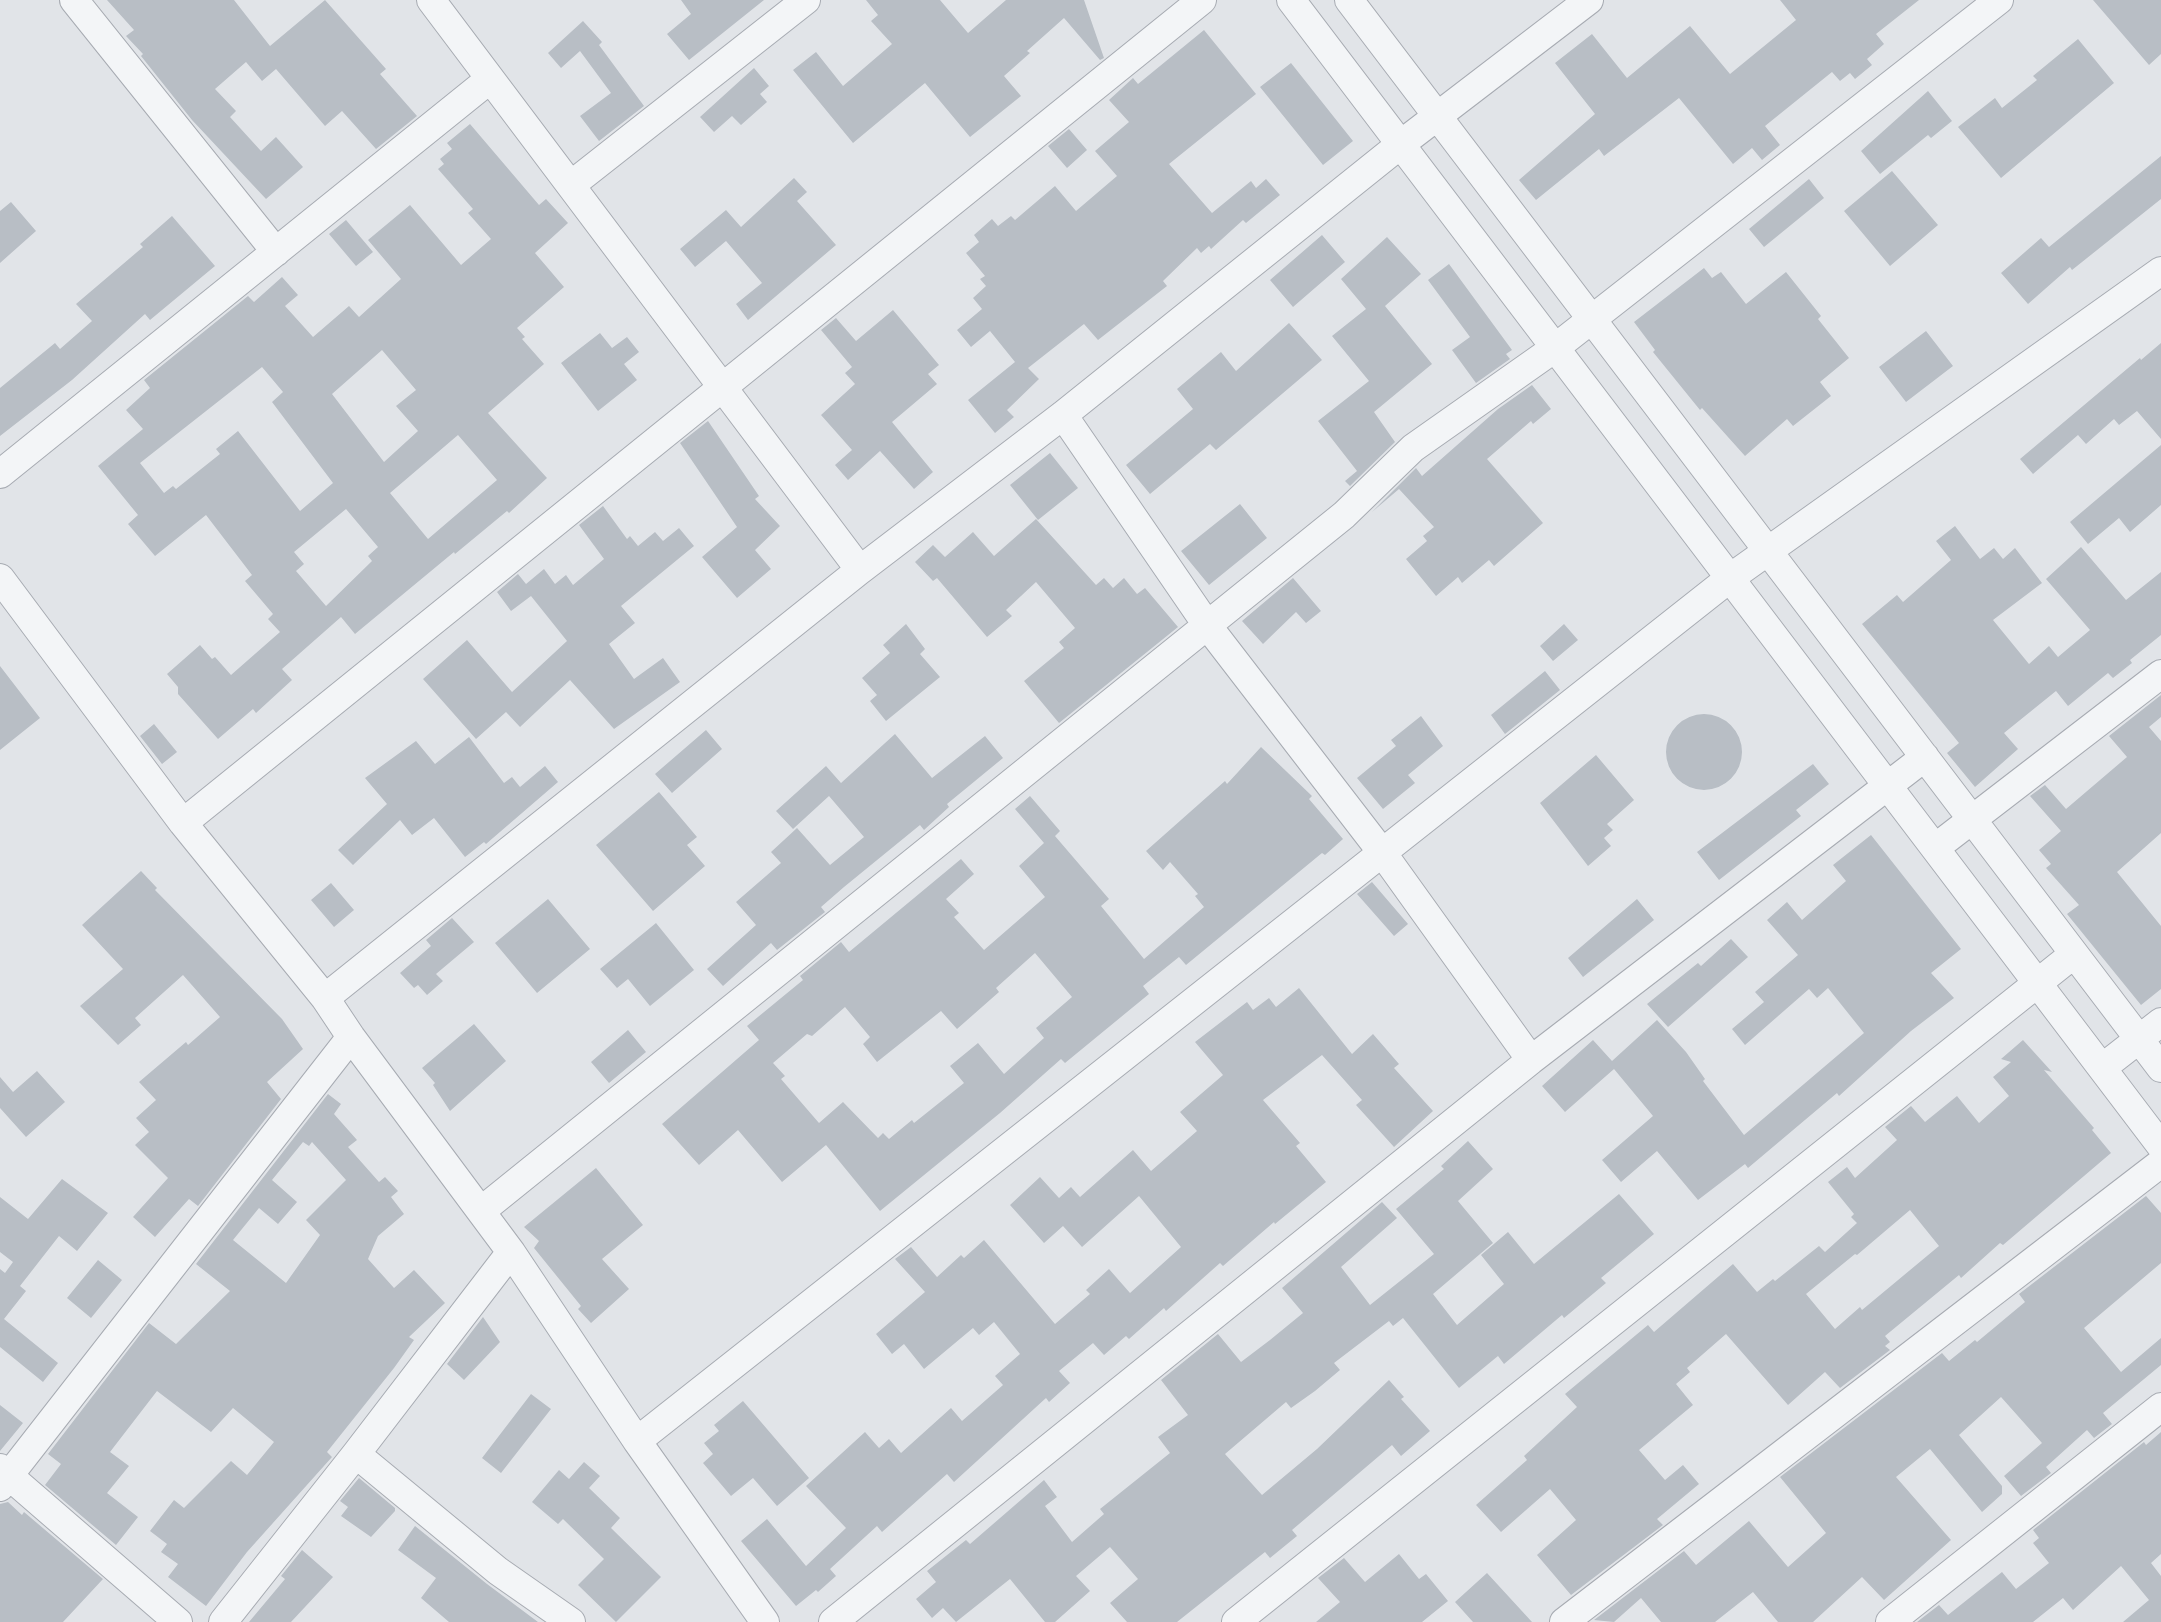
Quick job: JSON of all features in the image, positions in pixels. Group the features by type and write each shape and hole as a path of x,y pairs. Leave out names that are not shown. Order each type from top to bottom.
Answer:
{"street":[{"path":"74,0 276,252"},
{"path":"431,0 860,570"},
{"path":"571,185 806,0"},
{"path":"183,823 1202,0"},
{"path":"1291,0 2161,1146"},
{"path":"1349,0 2074,954 2150,1031 2161,1068"},
{"path":"325,998 860,570 1063,415 1401,144 1589,0"},
{"path":"481,1211 1344,515 1413,448 1555,348 1999,0"},
{"path":"0,474 490,79"},
{"path":"637,1441 1730,578 2161,271"},
{"path":"1063,415 1207,625 1381,851 1531,1060"},
{"path":"0,578 183,823 325,998 511,1252 637,1441 765,1622"},
{"path":"1935,848 2161,674"},
{"path":"833,1622 1531,1060 1925,757"},
{"path":"1236,1622 2074,954"},
{"path":"2102,1068 2150,1031"},
{"path":"178,1622 3,1477 351,1037"},
{"path":"1564,1622 2161,1163"},
{"path":"223,1622 511,1252"},
{"path":"1890,1622 2161,1407"},
{"path":"356,1454 498,1571 571,1622"}],"building":[{"path":"107,0 234,0 270,46 325,0 386,69 380,74 417,116 376,149 342,111 325,126 276,69 262,81 246,62 215,89 236,111 230,117 261,151 276,137 303,167 266,199 192,120 126,36 134,30"},
{"path":"681,0 764,0 689,60 667,34 691,14"},
{"path":"866,0 940,0 968,33 1006,0 1084,0 1104,58 1100,60 1064,18 1004,76 1021,96 970,137 925,83 853,143 793,70 816,52 843,86 892,44 871,21 878,15"},
{"path":"1780,0 1919,0 1876,34 1884,44 1867,59 1872,65 1855,79 1850,73 1840,81 1832,72 1765,126 1780,145 1762,160 1752,148 1733,164 1679,98 1604,156 1599,149 1536,200 1519,180 1595,114 1555,63 1592,34 1627,78 1690,26 1730,74 1796,20"},
{"path":"2093,0 2161,0 2161,54 2149,65"},
{"path":"583,21 602,42 599,45 644,106 599,141 580,116 611,93 580,51 561,68 548,53"},
{"path":"1204,30 1256,94 1169,164 1212,213 1251,181 1256,188 1266,179 1280,195 1246,223 1243,220 1211,249 1209,246 1201,253 1197,248 1163,281 1167,286 1098,340 1084,324 1028,368 1039,379 1007,410 1014,417 995,433 968,400 1015,362 990,331 971,347 957,330 982,309 973,298 986,286 980,279 985,276 966,253 979,242 974,235 992,219 998,226 1011,216 1015,220 1055,186 1076,211 1117,176 1095,151 1129,122 1109,100 1133,78 1138,84"},
{"path":"2078,39 2114,83 2001,178 1958,127 1995,98 2002,108 2037,80 2033,76"},
{"path":"1291,63 1353,141 1323,165 1260,87"},
{"path":"754,68 769,86 760,94 767,102 741,125 732,116 714,132 700,117"},
{"path":"1928,91 1952,121 1931,138 1928,135 1880,174 1861,151"},
{"path":"470,124 539,205 546,199 568,223 535,253 564,287 517,328 525,337 522,339 544,364 488,413 547,478 509,513 507,511 454,552 355,634 341,617 282,669 292,680 256,713 253,709 218,739 178,694 178,687 167,674 200,645 231,675 280,632 268,619 273,614 245,581 252,575 206,515 155,556 128,524 138,515 98,466 143,429 126,410 150,388 144,380 248,296 254,302 282,277 298,295 285,306 313,337 349,306 359,317 401,279 368,240 410,205 461,265 491,239 468,213 473,209 438,169 444,164 440,159 452,149 447,143","holes":["382,350 416,390 396,406 418,431 384,462 332,394","262,367 283,392 272,402 333,483 300,511 238,431 216,449 220,454 176,489 173,486 164,493 140,463","458,435 497,480 428,539 390,493","346,509 378,547 368,556 372,561 326,606 296,571 304,564 294,552"]},
{"path":"1069,129 1087,150 1067,168 1048,146"},
{"path":"2161,156 2161,199 2072,270 2070,267 2028,304 2001,273 2041,238 2049,247"},
{"path":"1892,171 1938,225 1890,266 1844,211"},
{"path":"794,178 807,192 797,201 836,245 748,320 736,304 762,283 726,241 695,267 680,249 726,210 741,227"},
{"path":"1809,179 1824,198 1764,247 1749,229"},
{"path":"11,202 36,231 0,263 0,211"},
{"path":"172,216 215,266 150,320 145,314 72,380 0,436 0,388 55,343 60,349 92,321 76,304 143,247 140,244"},
{"path":"346,220 373,252 356,266 329,234"},
{"path":"1322,235 1345,262 1293,307 1270,280"},
{"path":"1387,237 1421,274 1385,306 1432,364 1374,412 1395,442 1350,486 1345,481 1357,471 1318,421 1369,381 1332,336 1366,309 1341,279"},
{"path":"1449,264 1512,350 1506,354 1510,359 1476,383 1452,350 1470,337 1428,280"},
{"path":"1704,268 1712,278 1721,272 1746,304 1786,272 1849,358 1820,382 1831,396 1793,426 1787,419 1745,456 1702,408 1700,410 1653,352 1655,350 1634,322"},
{"path":"893,310 939,365 928,374 937,384 892,422 933,472 914,489 880,451 848,480 835,465 852,450 821,415 855,384 845,373 852,367 821,330 836,318 856,341"},
{"path":"1289,323 1322,360 1216,450 1210,444 1150,494 1126,465 1193,409 1177,389 1221,352 1236,371"},
{"path":"1926,331 1953,366 1906,402 1879,367"},
{"path":"600,333 612,348 627,337 639,352 624,364 637,380 598,411 561,363"},
{"path":"2161,343 2161,439 2137,411 2119,425 2114,419 2086,444 2078,435 2033,474 2020,459"},
{"path":"1532,385 1551,409 1533,424 1531,421 1487,459 1543,523 1494,566 1489,560 1462,583 1458,577 1436,596 1406,559 1427,541 1423,536 1434,527 1399,489 1372,512 1416,468 1422,476 1498,409"},
{"path":"708,421 759,496 755,499 780,526 755,550 771,569 737,598 702,557 737,527 680,443"},
{"path":"2161,445 2161,505 2130,532 2119,518 2088,544 2070,522"},
{"path":"1050,453 1078,488 1038,520 1010,485"},
{"path":"1240,504 1267,538 1209,585 1181,551"},
{"path":"603,506 627,539 630,536 638,546 655,532 663,541 679,528 694,546 621,606 635,623 609,644 634,679 663,658 680,682 614,729 570,680 520,727 506,712 476,739 423,679 467,640 512,692 567,641 531,596 511,611 497,592 518,574 526,584 544,569 555,584 566,575 573,585 604,559 579,525"},
{"path":"1036,519 1096,585 1104,578 1113,588 1124,578 1137,594 1145,588 1178,627 1059,723 1024,681 1064,648 1059,642 1075,628 1036,582 1006,610 1012,616 987,637 937,578 933,581 915,562 933,545 945,557 973,532 994,556"},
{"path":"1955,526 1980,559 1994,548 2003,559 2015,548 2042,583 1993,620 2029,664 2049,646 2058,657 2090,630 2046,579 2081,547 2126,600 2161,572 2161,635 2113,678 2108,673 2068,706 2056,691 2004,733 2018,749 1975,787 1947,753 1959,743 1862,624 1897,595 1903,602 1951,560 1936,541"},
{"path":"1293,578 1321,611 1306,623 1296,612 1263,644 1242,621"},
{"path":"906,624 925,649 920,654 940,677 886,721 870,701 877,695 862,678 890,653 883,645"},
{"path":"1564,624 1578,640 1553,661 1540,646"},
{"path":"0,666 40,718 0,750"},
{"path":"1545,671 1560,690 1505,734 1491,715"},
{"path":"2161,695 2161,717 2149,727 2161,741 2161,833 2117,872 2161,926 2161,989 2141,1005 2067,914 2079,905 2046,868 2051,864 2039,850 2061,831 2030,796 2045,785 2066,809 2127,757 2109,736"},
{"path":"1704,714 1718,717 1731,725 1739,738 1742,752 1739,766 1731,779 1718,787 1704,790 1690,787 1677,779 1669,766 1666,752 1669,738 1677,725 1690,717"},
{"path":"1421,716 1443,746 1408,775 1415,783 1383,809 1357,778 1396,746 1391,740"},
{"path":"154,724 177,752 162,764 140,736"},
{"path":"706,730 722,749 672,793 655,774"},
{"path":"895,734 932,778 985,736 1003,758 947,804 949,807 924,830 920,825 844,887 821,907 825,912 777,950 771,943 723,986 707,969 756,925 736,902 781,863 771,852 797,828 830,865 864,837 829,796 793,829 776,811 826,766 841,783"},
{"path":"469,737 504,783 512,777 520,787 545,766 558,782 486,844 484,842 465,857 434,818 412,835 400,820 353,865 338,850 387,804 365,778 416,741 435,764"},
{"path":"1261,747 1312,796 1309,799 1343,839 1186,965 1179,957 1143,986 1149,994 1065,1063 1061,1059 880,1211 826,1145 782,1182 738,1130 699,1165 662,1124 759,1040 747,1026 803,980 800,976 841,942 849,952 961,859 974,874 946,899 959,913 954,917 984,950 1045,897 1019,866 1044,843 1015,809 1030,796 1060,831 1055,836 1109,899 1101,906 1144,959 1204,907 1195,896 1198,894 1170,862 1163,870 1146,851 1225,781 1227,784","holes":["1035,953 1072,997 1036,1028 1044,1038 1004,1074 978,1043 950,1066 964,1083 889,1139 883,1133 878,1138 843,1102 819,1123 781,1079 785,1076 773,1063 807,1034 812,1036 845,1007 870,1037 863,1044 877,1062 941,1011 957,1029 999,992 996,988"]},
{"path":"1596,755 1634,800 1607,824 1613,830 1604,838 1611,846 1588,866 1540,803"},
{"path":"1813,764 1829,784 1796,810 1801,816 1719,880 1697,852"},
{"path":"659,792 697,837 687,845 705,866 653,911 596,845"},
{"path":"1871,835 1961,949 1931,973 1954,998 1748,1168 1745,1164 1698,1200 1657,1151 1621,1182 1602,1160 1653,1116 1614,1069 1565,1112 1542,1086 1593,1040 1612,1061 1657,1020 1686,1052 1705,1079 1703,1081 1744,1135 1864,1033 1828,988 1817,998 1809,989 1745,1045 1732,1029 1764,1002 1755,992 1798,955 1767,920 1787,902 1802,920 1846,881 1833,865"},
{"path":"141,871 157,888 155,890 282,1019 303,1049 267,1082 281,1099 198,1206 189,1199 155,1237 133,1217 168,1178 135,1145 149,1132 136,1118 156,1100 139,1082 220,1017 183,975 135,1018 141,1025 118,1045 80,1006 123,969 82,925"},
{"path":"1372,882 1408,924 1394,936 1357,894"},
{"path":"331,883 354,910 334,927 311,900"},
{"path":"548,899 590,949 537,993 495,943"},
{"path":"1637,899 1654,920 1583,977 1568,958"},
{"path":"452,918 474,942 436,974 443,981 427,995 418,985 414,988 400,973 431,946 426,940"},
{"path":"656,923 694,970 650,1006 628,979 617,988 600,969"},
{"path":"1731,939 1748,957 1668,1027 1647,1004 1698,963 1701,966"},
{"path":"1299,988 1352,1054 1373,1034 1399,1064 1394,1068 1433,1111 1394,1147 1356,1105 1362,1100 1322,1055 1263,1100 1300,1143 1296,1146 1326,1182 1223,1266 1220,1263 1129,1339 1126,1336 1104,1355 1093,1343 1059,1371 1070,1383 1049,1402 1046,1398 954,1482 947,1474 882,1532 877,1526 830,1569 836,1576 796,1606 741,1541 767,1519 806,1566 846,1528 806,1486 865,1432 879,1448 889,1439 901,1453 951,1408 962,1421 1003,1385 995,1376 1020,1354 994,1322 979,1335 973,1328 924,1369 904,1344 892,1354 876,1334 925,1292 895,1259 911,1247 937,1277 961,1255 964,1258 984,1240 1055,1324 1090,1294 1086,1290 1109,1269 1130,1293 1181,1247 1139,1196 1082,1247 1063,1226 1044,1243 1010,1205 1040,1177 1059,1198 1071,1187 1080,1197 1133,1150 1151,1171 1197,1131 1180,1112 1223,1075 1195,1042 1247,1002 1253,1010 1269,998 1276,1007"},
{"path":"474,1024 506,1061 450,1111 433,1085 435,1083 422,1068"},
{"path":"628,1030 646,1052 609,1083 591,1062"},
{"path":"2023,1040 2052,1072 2044,1070 2094,1128 2092,1130 2111,1153 2003,1245 2000,1243 1961,1278 1959,1275 1885,1336 1890,1342 1885,1346 1890,1350 1840,1388 1825,1372 1788,1405 1726,1334 1687,1368 1690,1372 1676,1384 1693,1405 1639,1450 1665,1480 1683,1465 1699,1484 1657,1519 1663,1525 1571,1595 1537,1555 1576,1520 1550,1489 1501,1532 1476,1505 1527,1460 1524,1456 1577,1407 1565,1394 1648,1325 1654,1332 1733,1264 1757,1292 1819,1246 1825,1252 1857,1223 1851,1217 1854,1214 1828,1182 1847,1167 1855,1178 1897,1140 1885,1127 1911,1106 1925,1122 1957,1096 1979,1123 2009,1096 1993,1077 2011,1062 2001,1059","holes":["1910,1210 1939,1246 1835,1329 1806,1294"]},
{"path":"37,1071 65,1102 26,1137 0,1108 0,1077 13,1092"},
{"path":"328,1094 341,1104 334,1114 357,1140 348,1147 379,1182 385,1177 398,1191 391,1197 404,1214 378,1236 368,1259 394,1288 414,1270 445,1303 409,1337 414,1340 327,1452 332,1457 247,1552 206,1606 168,1577 178,1564 161,1552 167,1544 150,1531 174,1500 184,1508 231,1461 247,1475 274,1442 233,1408 211,1432 157,1391 110,1452 129,1466 107,1493 138,1517 116,1545 45,1485 61,1464 48,1454 149,1323 176,1344 230,1291 196,1264","holes":["303,1142 309,1146 312,1142 346,1180 306,1220 320,1235 286,1283 233,1240 259,1208 278,1224 297,1202 272,1180"]},
{"path":"1468,1141 1493,1169 1458,1201 1493,1243 1433,1294 1457,1325 1504,1284 1481,1255 1508,1232 1534,1264 1619,1194 1654,1234 1601,1278 1606,1283 1564,1318 1562,1315 1504,1364 1498,1356 1459,1388 1403,1318 1393,1326 1389,1321 1334,1363 1340,1370 1315,1391 1291,1408 1286,1402 1225,1454 1262,1495 1317,1449 1389,1380 1404,1397 1401,1399 1430,1431 1401,1456 1392,1445 1292,1530 1297,1536 1270,1558 1265,1552 1177,1622 1127,1622 1110,1603 1138,1579 1110,1547 1076,1576 1090,1591 1055,1622 1045,1622 1010,1579 956,1622 943,1608 932,1618 916,1599 936,1582 927,1571 966,1540 970,1544 1044,1480 1057,1497 1045,1506 1072,1542 1104,1514 1100,1509 1170,1453 1158,1437 1188,1415 1161,1380 1218,1334 1241,1362 1270,1340 1303,1313 1282,1288 1382,1202 1397,1218 1341,1267 1370,1305 1434,1254 1396,1209 1444,1169 1441,1166"},
{"path":"596,1168 643,1225 602,1259 629,1289 591,1323 534,1248 539,1241 524,1227"},
{"path":"62,1179 108,1213 77,1251 59,1236 20,1286 26,1291 4,1319 58,1363 43,1382 0,1347 0,1269 5,1273 13,1262 0,1252 0,1197 28,1219"},
{"path":"2146,1196 2161,1213 2161,1263 2084,1328 2121,1372 2161,1338 2161,1365 2103,1413 2112,1424 2094,1438 2087,1430 2046,1467 2051,1473 2021,1496 2004,1476 2042,1443 2001,1397 1959,1435 2002,1486 2002,1494 1982,1512 1930,1449 1896,1477 1951,1540 1884,1600 1862,1577 1813,1622 1778,1622 1753,1592 1715,1622 1661,1622 1641,1598 1614,1622 1594,1620 1684,1551 1696,1565 1749,1521 1788,1567 1826,1533 1780,1477 1942,1353 1949,1361 1975,1340 1977,1342 2025,1302 2019,1294"},
{"path":"98,1260 122,1280 91,1318 67,1298"},
{"path":"483,1317 500,1342 464,1380 447,1364"},
{"path":"531,1394 551,1409 501,1473 482,1458"},
{"path":"743,1401 809,1478 777,1506 753,1478 731,1496 703,1463 713,1454 704,1443 719,1431 714,1425"},
{"path":"0,1405 23,1423 0,1451"},
{"path":"2161,1432 2161,1554 2151,1563 2161,1576 2161,1622 2123,1622 2149,1600 2121,1566 2073,1610 2063,1598 2033,1622 1917,1622 1939,1605 1948,1615 2002,1572 2016,1589 2049,1563 2033,1543 2039,1538 2033,1530"},
{"path":"584,1462 600,1476 589,1488 620,1518 611,1528 661,1577 616,1622 578,1585 604,1559 563,1519 558,1524 532,1502 559,1470 569,1479"},
{"path":"359,1478 395,1508 371,1537 341,1516 348,1507 340,1501"},
{"path":"8,1502 103,1579 63,1622 0,1622 0,1504"},
{"path":"415,1526 538,1622 449,1622 421,1598 436,1578 398,1550"},
{"path":"302,1550 333,1577 291,1622 249,1622 285,1579 281,1576"},
{"path":"1399,1554 1419,1579 1426,1574 1448,1601 1422,1622 1316,1622 1340,1602 1318,1578 1344,1558 1365,1582"},
{"path":"1487,1573 1532,1622 1473,1622 1455,1602"}]}
